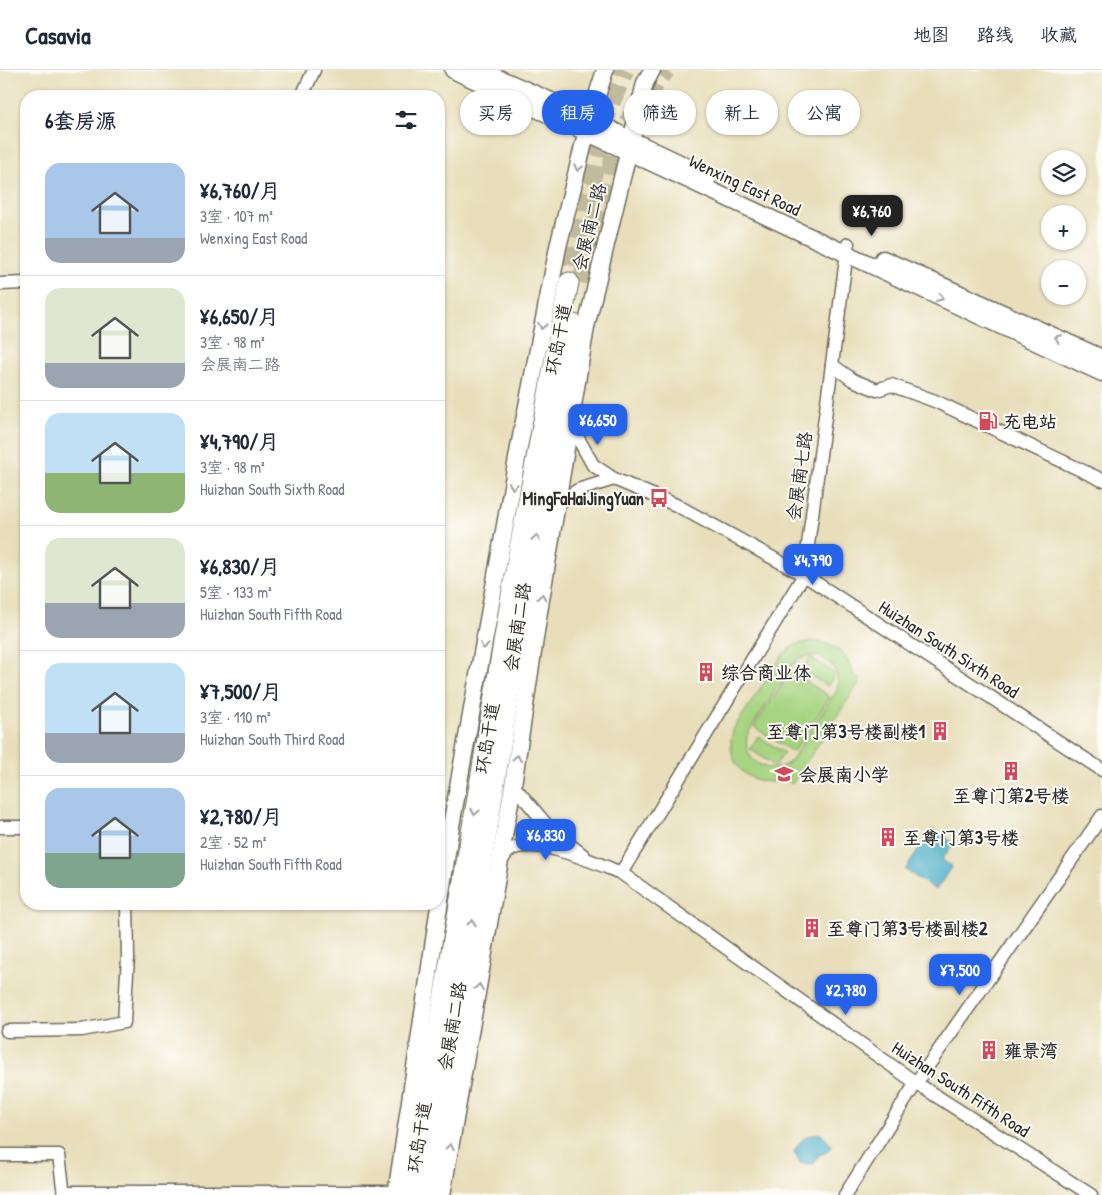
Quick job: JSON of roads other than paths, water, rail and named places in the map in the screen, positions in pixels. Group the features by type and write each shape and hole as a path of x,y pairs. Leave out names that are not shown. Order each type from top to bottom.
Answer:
{"highway":[{"name":"环岛干道","path":"401,1194 518,554 575,282 449,1068 425,1195"}],"main road":[{"name":"Wenxing East Road","path":"453,70 542,106"},
{"name":"Wenxing East Road","path":"480,70 542,101"},
{"name":"会展南二路","path":"599,90 605,70"},
{"name":"会展南二路","path":"442,1195 500,864 586,327 597,274 645,83 652,70"},
{"name":"会展南二路","path":"445,825 558,247 586,135"},
{"name":"Wenxing East Road","path":"609,135 1102,373"},
{"name":"Wenxing East Road","path":"848,249 1102,358"},
{"name":"会展南二路","path":"401,1194 435,910"}],"street":[{"path":"305,90 314,70"},
{"name":"会展南七路","path":"621,873 804,575 848,249"},
{"path":"0,284 20,283"},
{"path":"832,365 854,380 877,390 891,385 935,401 1102,480"},
{"name":"Huizhan South Sixth Road","path":"570,424 593,465 614,479 676,505 804,575 1102,770"},
{"path":"556,505 578,490 614,479"},
{"path":"513,785 551,830 590,861"},
{"path":"845,1195 916,1082 1102,816"},
{"path":"0,827 20,827"},
{"path":"500,864 509,851 522,846 539,845 590,861"},
{"name":"Huizhan South Fifth Road","path":"590,861 621,873 916,1082 1091,1195"},
{"path":"7,1031 82,1030 124,1022 128,957 126,910"},
{"path":"0,1155 59,1155 64,1193 401,1194"}],"water":[{"path":"932,829 954,843 942,860 952,866 936,890 905,870"},
{"path":"820,1133 832,1145 827,1152 819,1155 814,1164 801,1164 794,1152 796,1148 804,1138"}],"tunnel":[{"path":"573,266 605,117 625,70"},
{"path":"581,283 613,162 631,117 666,70"}],"place":[{"name":"充电站","path":"988,421"},
{"name":"MingFaHaiJingYuan","path":"659,498"},
{"name":"综合商业体","path":"706,672"},
{"name":"至尊门第3号楼副楼1","path":"940,731"},
{"name":"至尊门第2号楼","path":"1011,771"},
{"name":"会展南小学","path":"784,774"},
{"name":"至尊门第3号楼","path":"888,837"},
{"name":"至尊门第3号楼副楼2","path":"812,928"},
{"name":"雍景湾","path":"989,1050"}]}
